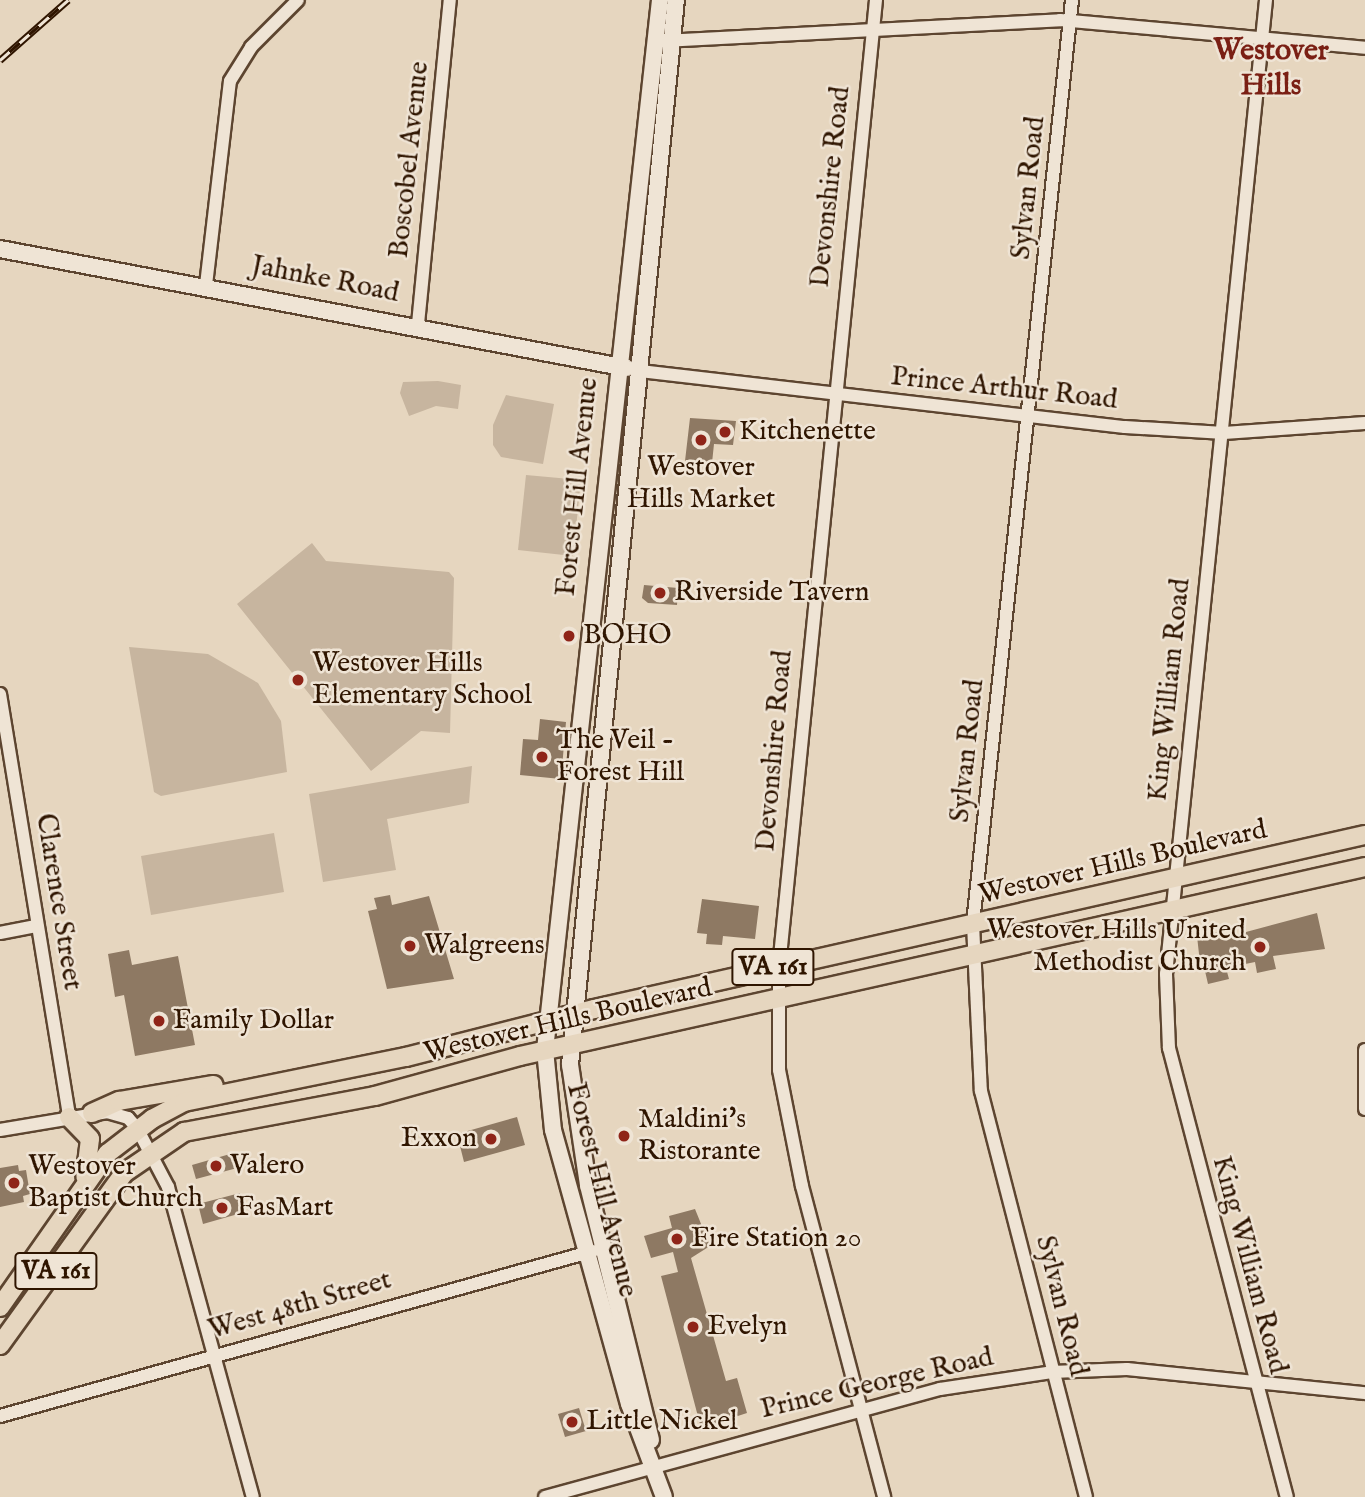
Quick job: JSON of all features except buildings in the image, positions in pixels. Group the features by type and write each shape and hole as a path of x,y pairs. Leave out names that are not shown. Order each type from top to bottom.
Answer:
{"main road":[{"name":"Forest Hill Avenue","path":"655,1467 644,1399 603,1248 574,1117 571,1045 640,371 664,41 660,0"},
{"name":"Forest Hill Avenue","path":"664,1497 655,1467 629,1404 548,1108 545,1050 617,365 664,41 676,0"},
{"name":"Jahnke Road","path":"0,249 418,324 640,371"},
{"name":"Westover Hills Boulevard","path":"0,1307 85,1181 137,1128 184,1102 245,1087 406,1057 573,1014 779,966 1365,835"},
{"name":"Westover Hills Boulevard","path":"0,1345 113,1186 152,1150 194,1129 375,1096 545,1050 1170,914 1365,867"},
{"path":"92,1113 119,1101 195,1086 245,1087"},
{"path":"69,1117 90,1139 85,1181"}],"street":[{"path":"206,285 230,81 251,47 298,0"},
{"name":"Boscobel Avenue","path":"418,324 450,0"},
{"name":"Devonshire Road","path":"876,0 834,395 779,966 779,1000 783,1089 859,1410 884,1497"},
{"name":"Sylvan Road","path":"1072,0 1030,417 973,924 981,1091 1086,1497"},
{"name":"King William Road","path":"1266,0 1224,433 1182,793 1180,860 1172,878 1169,1048 1255,1384 1287,1497"},
{"path":"664,41 873,27 1070,20 1365,48"},
{"name":"Prince Arthur Road","path":"640,371 1030,417 1224,433 1365,423"},
{"name":"Clarence Street","path":"0,694 69,1117"},
{"path":"0,933 37,926"},
{"path":"1365,1050 1365,1109"},
{"path":"0,1130 92,1113 121,1114 137,1128 152,1150 168,1187 253,1497"},
{"name":"West 48th Street","path":"3,1410 214,1356 603,1248"},
{"name":"Prince George Road","path":"545,1497 940,1389 1052,1372 1127,1369 1365,1393"}],"shaded area":[{"path":"438,381 461,385 458,409 436,406 409,416 400,393 403,382"},
{"path":"506,395 554,404 543,464 501,457 493,445 493,425"},
{"path":"526,475 581,480 573,556 518,550"},
{"path":"312,543 326,561 449,572 454,578 450,733 421,731 371,771 237,604"},
{"path":"129,647 208,654 258,683 281,721 287,772 161,796 154,792"},
{"path":"472,766 469,803 387,819 396,870 323,882 309,794"},
{"path":"274,833 284,892 151,915 141,856"}],"railway":[{"path":"0,60 68,0"}],"place":[{"name":"Kitchenette","path":"725,432"},
{"name":"Westover Hills Market","path":"701,440"},
{"name":"Riverside Tavern","path":"660,593"},
{"name":"BOHO","path":"569,636"},
{"name":"Westover Hills Elementary School","path":"298,680"},
{"name":"The Veil - Forest Hill","path":"542,757"},
{"name":"Walgreens","path":"410,946"},
{"name":"Westover Hills United Methodist Church","path":"1260,947"},
{"name":"Family Dollar","path":"159,1021"},
{"name":"Maldini's Ristorante","path":"624,1136"},
{"name":"Exxon","path":"491,1139"},
{"name":"Valero","path":"216,1166"},
{"name":"Westover Baptist Church","path":"14,1183"},
{"name":"FasMart","path":"222,1208"},
{"name":"Fire Station 20","path":"677,1239"},
{"name":"Evelyn","path":"693,1327"},
{"name":"Little Nickel","path":"572,1422"}],"district":[{"name":"Westover Hills","path":"1271,68"}]}
